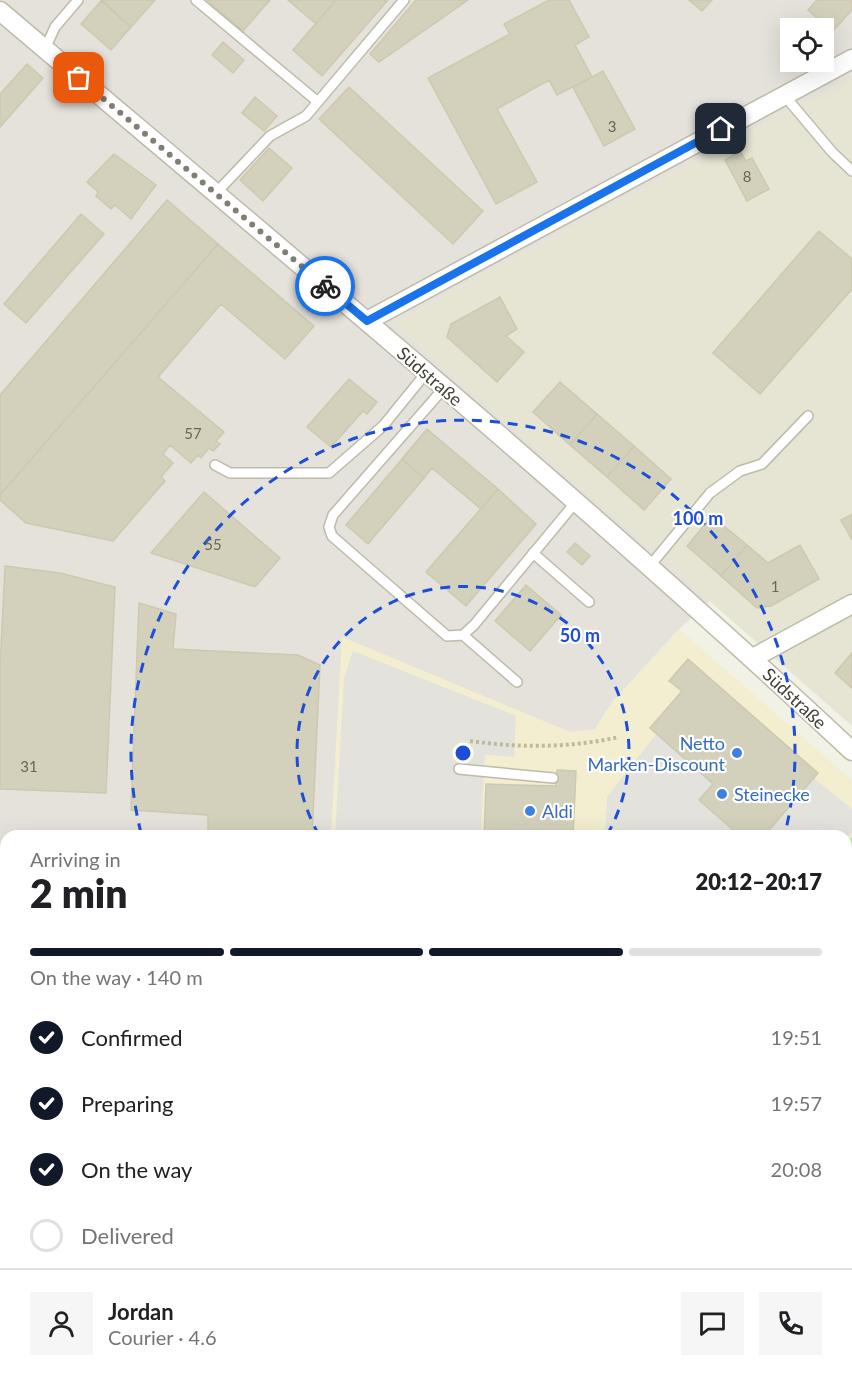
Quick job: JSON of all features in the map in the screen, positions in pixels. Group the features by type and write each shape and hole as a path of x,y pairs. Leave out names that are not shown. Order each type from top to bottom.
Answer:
{"street":[{"name":"Südstraße","path":"0,11 367,321 753,658 852,751"},
{"path":"367,321 852,59"},
{"path":"753,658 852,604"}],"lane":[{"path":"45,49 55,27 78,0"},
{"path":"196,0 318,102"},
{"path":"216,193 270,136 306,116 404,0"},
{"path":"784,95 805,122 852,171"},
{"path":"215,465 230,473 329,473 383,426 426,373"},
{"path":"444,388 333,515 329,527 332,536 447,636 463,634 575,503"},
{"path":"649,567 710,493 740,471 762,464 808,416"},
{"path":"533,553 589,602"},
{"path":"463,634 517,682"},
{"path":"459,769 553,778"}],"path":[{"path":"470,741 515,747 586,744 619,737"}],"shaded area":[{"path":"0,0 852,0 852,77 393,323 710,601 679,629 613,701 595,729 570,732 342,637 331,830 0,830"},
{"path":"852,77 852,726 393,323"},
{"path":"679,629 852,780 852,830 331,830 342,636 571,732 595,729 613,701"},
{"path":"353,651 516,716 514,757 485,755 481,830 335,830 344,678"},
{"path":"656,734 713,784 699,800 733,830 605,830 607,797"},
{"path":"814,778 852,809 852,830 769,830"}],"building":[{"path":"102,0 155,0 131,27"},
{"path":"207,0 270,0 243,31"},
{"path":"288,0 336,0 316,24"},
{"path":"336,0 388,0 322,76 293,50"},
{"path":"416,0 468,0 379,62 370,54"},
{"path":"549,0 569,0 589,37 575,45 592,77 557,95 549,80 497,109 537,182 496,204 428,78 510,34 504,24"},
{"path":"689,0 712,0 702,11"},
{"path":"817,0 852,0 852,10 834,30 834,18 817,18 808,10"},
{"path":"101,1 131,27 111,50 81,24"},
{"path":"223,42 244,60 233,73 212,55"},
{"path":"27,64 43,78 0,127 0,94"},
{"path":"603,71 635,129 604,146 573,87"},
{"path":"349,87 483,211 453,244 319,119"},
{"path":"255,97 277,116 264,131 242,113"},
{"path":"269,148 292,168 263,201 240,180"},
{"path":"740,151 746,161 752,158 769,189 747,201 725,160"},
{"path":"114,154 156,185 131,219 115,205 111,209 96,196 98,192 87,182"},
{"path":"167,200 218,244 0,495 0,395"},
{"path":"81,214 104,234 26,323 4,304"},
{"path":"819,231 852,259 852,289 760,394 713,353"},
{"path":"218,244 314,326 285,359 221,304 158,377 224,432 216,441 220,444 213,451 209,448 201,458 198,455 191,463 170,445 163,454 173,463 161,477 165,481 113,541 26,523 0,500 0,495"},
{"path":"500,297 517,329 506,336 524,352 497,382 447,337 451,324"},
{"path":"349,379 377,402 367,414 363,411 331,447 307,427"},
{"path":"560,382 597,414 570,445 533,412"},
{"path":"597,414 634,446 607,477 570,445"},
{"path":"427,429 498,489 481,509 432,468 424,478 402,459"},
{"path":"634,446 671,479 644,510 607,477"},
{"path":"402,459 424,478 368,544 346,525"},
{"path":"498,489 536,524 466,606 426,572"},
{"path":"204,492 280,558 255,587 151,553"},
{"path":"852,514 852,540 841,520"},
{"path":"712,516 747,545 721,576 687,546"},
{"path":"575,543 590,556 582,565 567,552"},
{"path":"747,545 768,563 800,545 819,579 771,606 757,608 721,576"},
{"path":"5,566 60,573 115,587 106,793 0,789 0,668"},
{"path":"526,585 561,615 530,651 495,621"},
{"path":"139,603 176,614 173,649 298,655 320,665 312,830 208,830 208,815 131,810"},
{"path":"852,653 852,688 835,673"},
{"name":"Netto Marken-Discount","path":"688,659 818,773 769,830 733,830 699,800 713,784 650,728 682,691 669,681"},
{"name":"Aldi","path":"557,770 576,771 573,830 484,830 486,784 556,786"}],"way so far":[{"path":"79,78 325,286"}],"place":[{"name":"Netto Marken-Discount","path":"737,753"},
{"name":"Steinecke","path":"722,794"},
{"name":"Aldi","path":"530,811"}],"route":[{"path":"325,286 367,321 721,129"}]}
